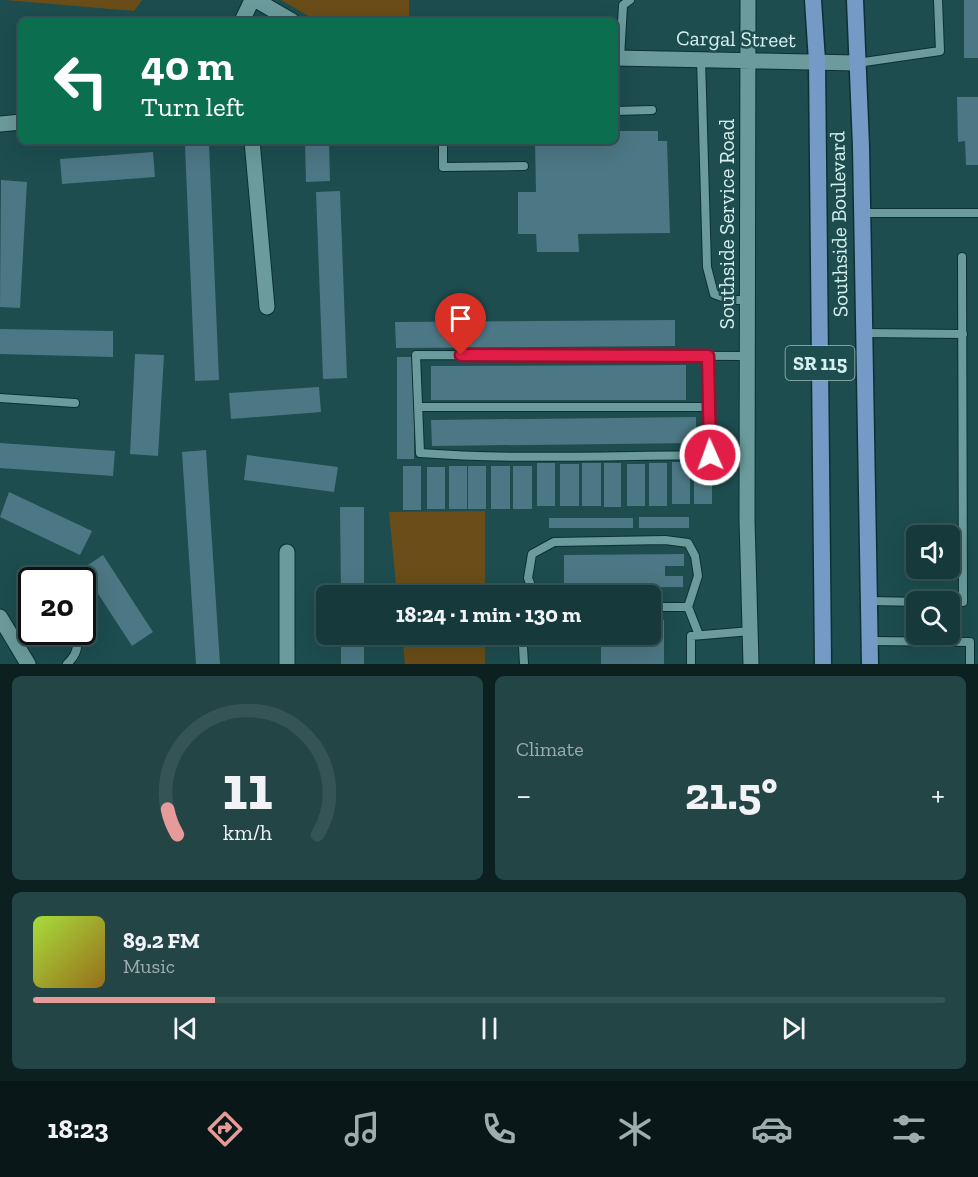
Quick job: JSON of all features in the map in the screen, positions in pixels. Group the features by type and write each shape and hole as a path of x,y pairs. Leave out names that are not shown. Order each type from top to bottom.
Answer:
{"highway":[{"name":"Southside Boulevard","path":"813,0 817,61 823,664"},
{"name":"Southside Boulevard","path":"855,0 862,213 870,664"}],"street":[{"path":"243,18 252,0"},
{"path":"256,0 287,18"},
{"name":"Southside Service Road","path":"748,0 750,20 747,59 749,356 747,455 751,664"},
{"name":"Cargal Street","path":"618,58 857,63"},
{"path":"0,124 18,122"},
{"path":"252,144 267,307"},
{"path":"287,552 287,664"},
{"path":"0,617 28,664"}],"lane":[{"path":"618,58 623,5 630,0"},
{"path":"857,63 940,51 938,0"},
{"path":"701,59 707,267 714,294 730,300 748,300"},
{"path":"618,111 652,110"},
{"path":"443,144 443,167 525,166"},
{"path":"862,213 978,213"},
{"path":"960,602 963,602 962,257"},
{"path":"864,333 963,334"},
{"path":"747,455 492,458 420,453 416,355 749,356"},
{"path":"708,356 710,455"},
{"path":"0,398 75,403"},
{"path":"418,407 709,407"},
{"path":"531,585 528,578 532,554 554,542 665,540 688,543 695,556 698,576 688,607 699,635"},
{"path":"869,601 906,602"},
{"path":"661,607 688,607"},
{"path":"691,664 691,636 751,630"},
{"path":"870,642 970,642 970,664"},
{"path":"67,664 75,657 78,645"},
{"path":"523,647 524,664"}],"shaded area":[{"path":"5,0 142,0 134,11"},
{"path":"281,0 409,0 409,18 312,18"},
{"path":"485,511 485,585 396,585 389,512"},
{"path":"403,645 485,645 485,664 405,664"}],"building":[{"path":"964,0 978,0 978,58 964,58"},
{"path":"957,97 978,97 978,165 966,165 965,141 958,142"},
{"path":"618,131 658,131 658,141 667,141 670,233 578,234 579,252 537,252 536,234 518,234 518,192 536,192 535,144 618,144"},
{"path":"305,144 329,144 330,181 306,182"},
{"path":"209,145 219,380 195,381 185,146"},
{"path":"153,152 155,177 62,184 60,159"},
{"path":"1,180 27,182 20,308 0,307"},
{"path":"340,191 347,378 323,379 316,192"},
{"path":"675,320 675,346 396,348 395,322"},
{"path":"0,329 113,331 113,357 0,354"},
{"path":"135,354 164,355 158,456 130,454"},
{"path":"397,357 414,357 414,459 397,459"},
{"path":"686,365 686,400 431,400 431,366"},
{"path":"319,387 321,412 231,419 229,393"},
{"path":"696,417 696,443 432,446 431,420"},
{"path":"0,443 115,451 113,476 0,468"},
{"path":"206,450 220,664 196,664 182,452"},
{"path":"247,455 338,467 334,492 244,480"},
{"path":"672,462 690,462 690,504 672,504"},
{"path":"694,462 712,462 712,504 694,504"},
{"path":"537,463 555,463 555,506 537,506"},
{"path":"582,463 601,463 601,506 582,506"},
{"path":"604,463 621,463 621,507 604,507"},
{"path":"649,463 667,463 667,506 649,506"},
{"path":"560,464 579,464 579,506 560,506"},
{"path":"627,464 645,464 645,506 627,506"},
{"path":"403,466 421,466 421,510 403,510"},
{"path":"449,466 467,466 467,509 449,509"},
{"path":"468,466 486,466 486,509 468,509"},
{"path":"491,466 510,466 510,509 491,509"},
{"path":"513,466 532,466 532,509 513,509"},
{"path":"427,467 445,467 445,509 427,509"},
{"path":"9,492 92,531 80,555 0,517"},
{"path":"340,507 364,507 364,585 341,585"},
{"path":"639,517 689,517 689,528 639,528"},
{"path":"549,518 633,518 633,528 549,528"},
{"path":"684,554 684,566 665,566 665,576 683,576 683,587 564,585 564,555"},
{"path":"103,555 153,632 132,646 96,591 96,567 85,567"},
{"path":"661,620 664,620 664,664 601,664 601,645 661,645"},
{"path":"341,645 364,645 364,664 341,664"}],"route":[{"path":"461,355 708,356 710,455"}]}
